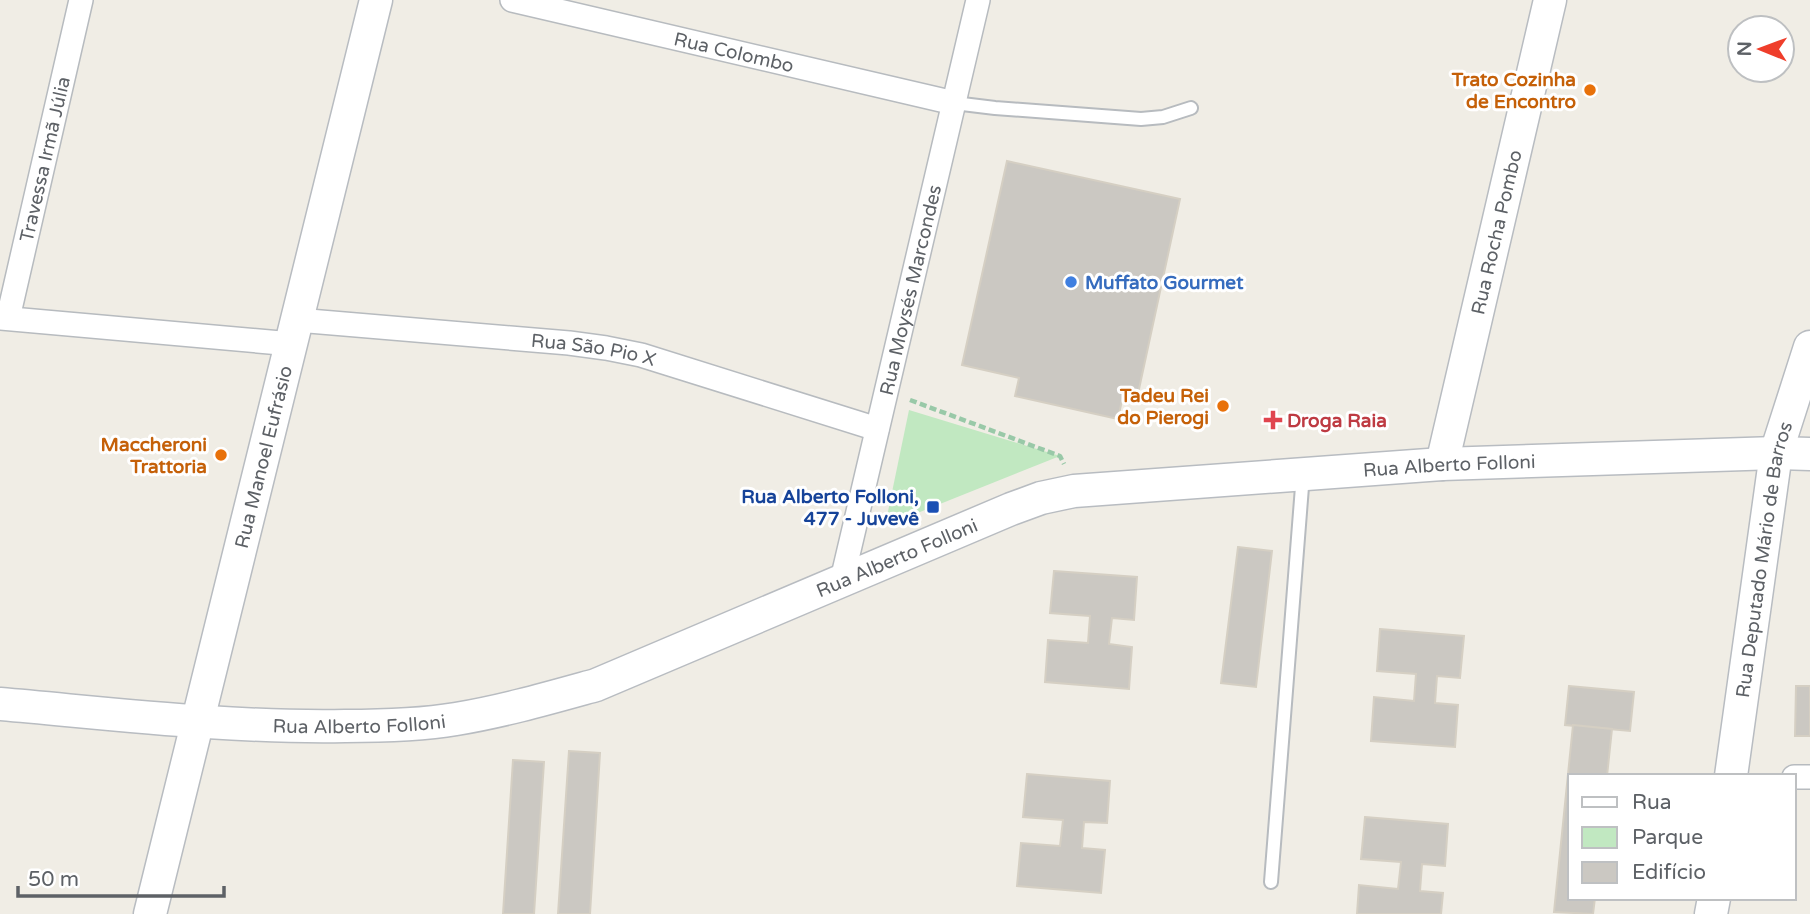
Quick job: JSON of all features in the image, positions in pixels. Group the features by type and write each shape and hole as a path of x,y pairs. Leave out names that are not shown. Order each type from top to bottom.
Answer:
{"main road":[{"name":"Rua Manoel Eufrásio","path":"150,914 376,0"},
{"name":"Rua Rocha Pombo","path":"1442,464 1550,0"},
{"name":"Rua Deputado Mário de Barros","path":"1731,774 1776,453 1810,347"},
{"name":"Rua Alberto Folloni","path":"0,704 196,722 304,727 376,726 454,719 528,705 596,685 1011,509 1041,498 1074,491 1442,464 1810,454"}],"street":[{"name":"Travessa Irmã Júlia","path":"4,318 81,0"},
{"name":"Rua Colombo","path":"512,0 954,103"},
{"name":"Rua Moysés Marcondes","path":"842,580 978,0"},
{"name":"Rua São Pio X","path":"4,318 569,343 641,355 877,429"}],"lane":[{"path":"954,103 1141,120 1163,117 1191,108"},
{"path":"1271,882 1303,474"}],"path":[{"path":"886,391 1060,456 1074,491"}],"green space":[{"path":"909,410 1060,456 885,526"}],"building":[{"name":"Muffato Gourmet","path":"1007,161 1180,199 1136,403 1122,400 1118,419 1015,396 1019,378 962,365"},
{"path":"1238,547 1272,551 1256,687 1221,683"},
{"path":"1054,571 1137,577 1134,620 1112,618 1109,644 1132,647 1129,689 1045,682 1048,640 1088,643 1090,616 1050,613"},
{"path":"1380,629 1464,636 1460,678 1437,676 1435,703 1458,705 1455,747 1371,741 1374,697 1414,701 1416,674 1377,671"},
{"path":"1569,686 1634,692 1630,731 1565,725"},
{"path":"1796,686 1810,686 1810,736 1795,736"},
{"path":"1573,725 1612,729 1607,774 1568,774"},
{"path":"569,751 600,753 590,914 558,914"},
{"path":"513,760 544,762 534,914 503,914"},
{"path":"1027,774 1110,781 1107,823 1084,822 1082,848 1105,850 1101,893 1017,886 1021,843 1060,846 1063,820 1023,817"},
{"path":"1568,774 1568,900 1595,900 1593,914 1554,912"},
{"path":"1365,817 1448,824 1445,866 1422,864 1420,891 1443,893 1441,914 1357,914 1359,885 1398,889 1401,862 1361,859"}],"place":[{"name":"Trato Cozinha de Encontro","path":"1590,90"},
{"name":"Muffato Gourmet","path":"1071,282"},
{"name":"Tadeu Rei do Pierogi","path":"1223,406"},
{"name":"Droga Raia","path":"1273,420"},
{"name":"Maccheroni Trattoria","path":"221,455"},
{"name":"Rua Alberto Folloni, 477 - Juvevê","path":"933,507"}]}
